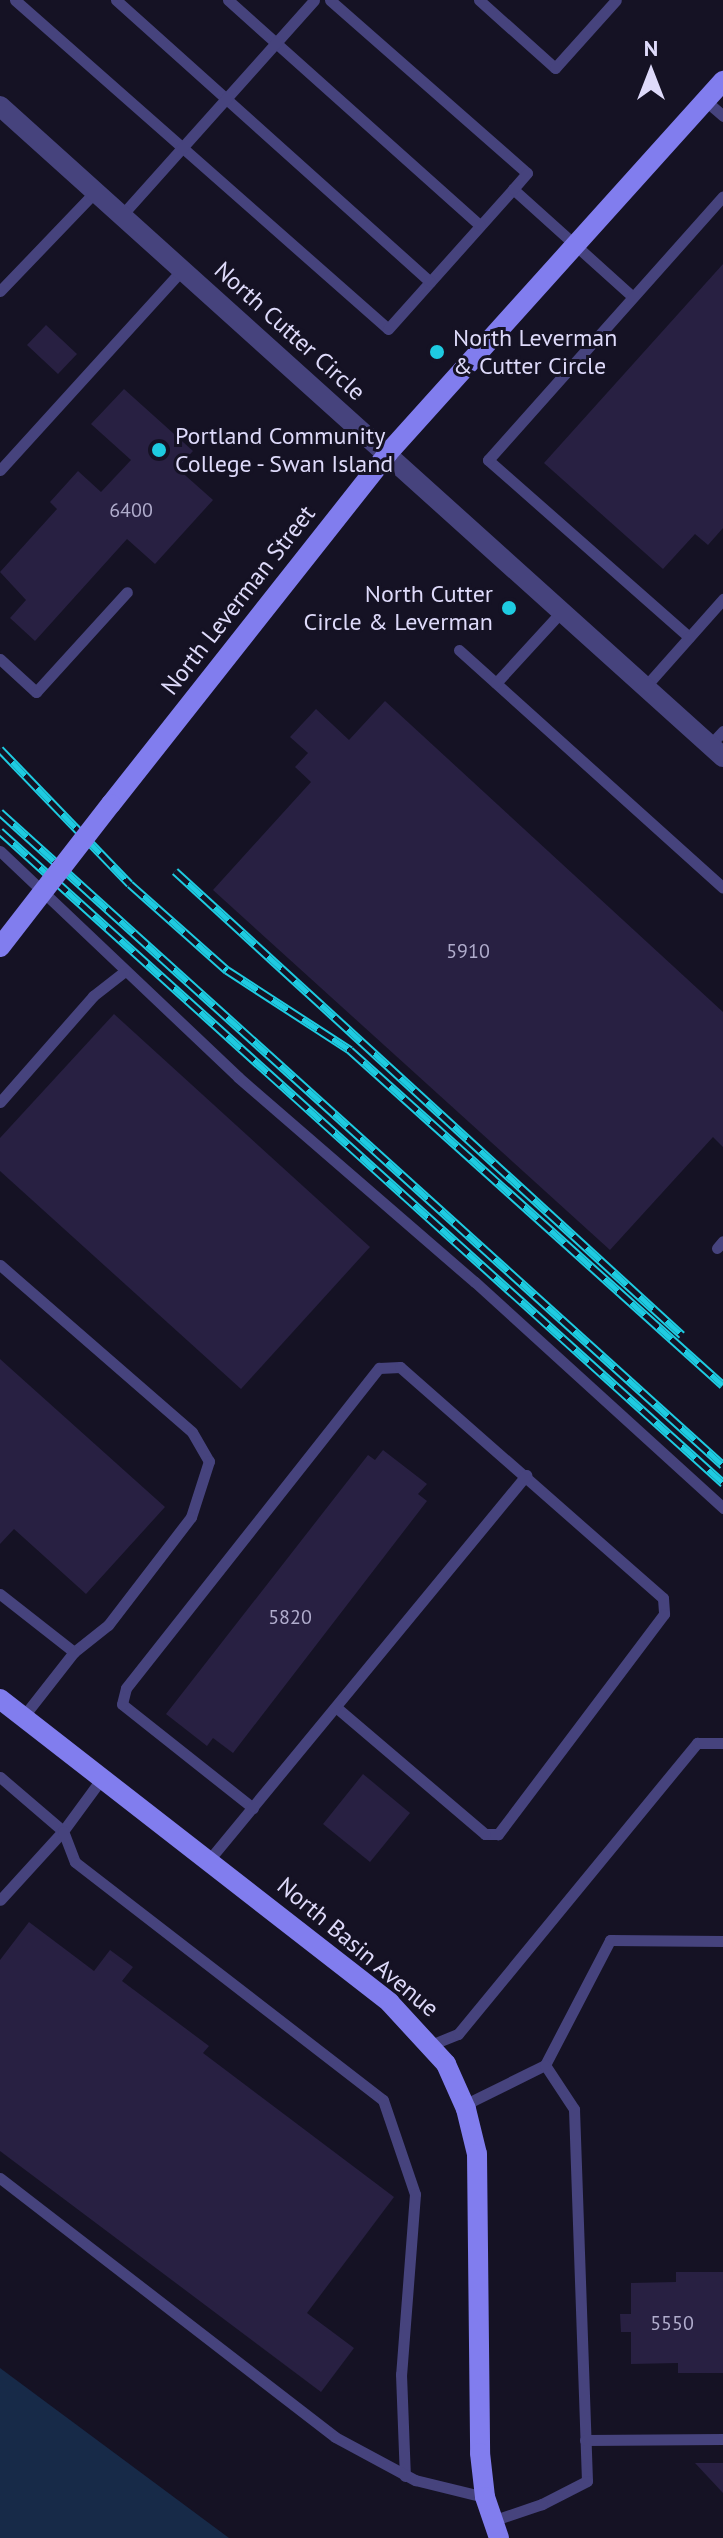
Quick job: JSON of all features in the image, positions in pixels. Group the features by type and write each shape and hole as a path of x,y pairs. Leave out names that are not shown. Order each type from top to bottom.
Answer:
{"street":[{"name":"North Leverman Street","path":"0,947 388,453 723,81"},
{"name":"North Cutter Circle","path":"0,106 645,687 719,744"},
{"name":"North Basin Avenue","path":"0,1699 390,2003 433,2044 464,2105 478,2177 480,2453 485,2497 496,2529"}],"lane":[{"path":"15,0 388,329 527,173 330,0"},
{"path":"116,0 430,282"},
{"path":"228,0 480,225"},
{"path":"122,215 314,0"},
{"path":"479,0 555,68 616,0"},
{"path":"706,101 723,116"},
{"path":"513,189 633,297"},
{"path":"0,291 96,191"},
{"path":"689,637 488,460 723,196"},
{"path":"0,470 183,269"},
{"path":"0,659 36,692 127,592"},
{"path":"645,687 723,599"},
{"path":"496,683 562,611"},
{"path":"459,650 723,888"},
{"path":"0,851 124,972 723,1508"},
{"path":"0,1102 93,996 124,972"},
{"path":"0,1265 192,1432 209,1461 191,1517 108,1625 74,1652 23,1717"},
{"path":"253,1808 122,1704 124,1696 379,1368 400,1367 663,1598 664,1614 498,1834 485,1834 337,1708"},
{"path":"209,1860 526,1475"},
{"path":"0,1594 74,1652"},
{"path":"433,2044 458,2034 697,1743 723,1743"},
{"path":"0,1777 63,1831 75,1862 383,2100 415,2194 401,2374 405,2476"},
{"path":"0,1900 63,1831 102,1778"},
{"path":"464,2105 545,2065 610,1940 723,1941"},
{"path":"496,2529 587,2481 574,2109 545,2065"},
{"path":"0,2178 335,2437 405,2476 443,2490 485,2497"},
{"path":"585,2440 723,2439"}],"water":[{"path":"0,2368 229,2538 0,2538"}],"building":[{"path":"723,264 723,528 708,545 695,534 663,569 544,463"},
{"path":"46,325 77,354 58,374 27,345"},
{"path":"124,389 193,451 177,468 213,500 155,564 127,539 35,641 10,618 26,600 0,572 57,509 50,502 78,471 101,492 131,460 91,424"},
{"path":"385,701 723,1012 723,1147 713,1137 610,1250 213,890 311,782 295,767 308,753 290,737 316,709 349,740"},
{"path":"114,1014 370,1247 241,1389 0,1171 0,1138"},
{"path":"0,1359 165,1507 86,1594 14,1529 0,1544"},
{"path":"383,1450 427,1484 418,1494 427,1501 233,1753 213,1738 207,1746 166,1714 368,1455 375,1460"},
{"path":"363,1774 410,1813 370,1862 323,1824"},
{"path":"29,1922 94,1971 110,1950 133,1967 122,1981 209,2046 203,2053 394,2197 307,2313 354,2348 321,2392 0,2151 0,1960"},
{"path":"676,2272 723,2272 723,2373 678,2373 678,2363 631,2364 631,2332 621,2332 620,2314 631,2314 631,2283 676,2282"},
{"path":"695,2463 723,2463 723,2493"}],"railway":[{"path":"0,749 130,884 227,970 350,1050 723,1385"},
{"path":"0,812 723,1465"},
{"path":"0,831 723,1483"},
{"path":"175,871 682,1335"}],"place":[{"name":"North Leverman & Cutter Circle","path":"437,352"},
{"name":"Portland Community College - Swan Island","path":"159,450"},
{"name":"North Cutter Circle & Leverman","path":"509,608"}]}
